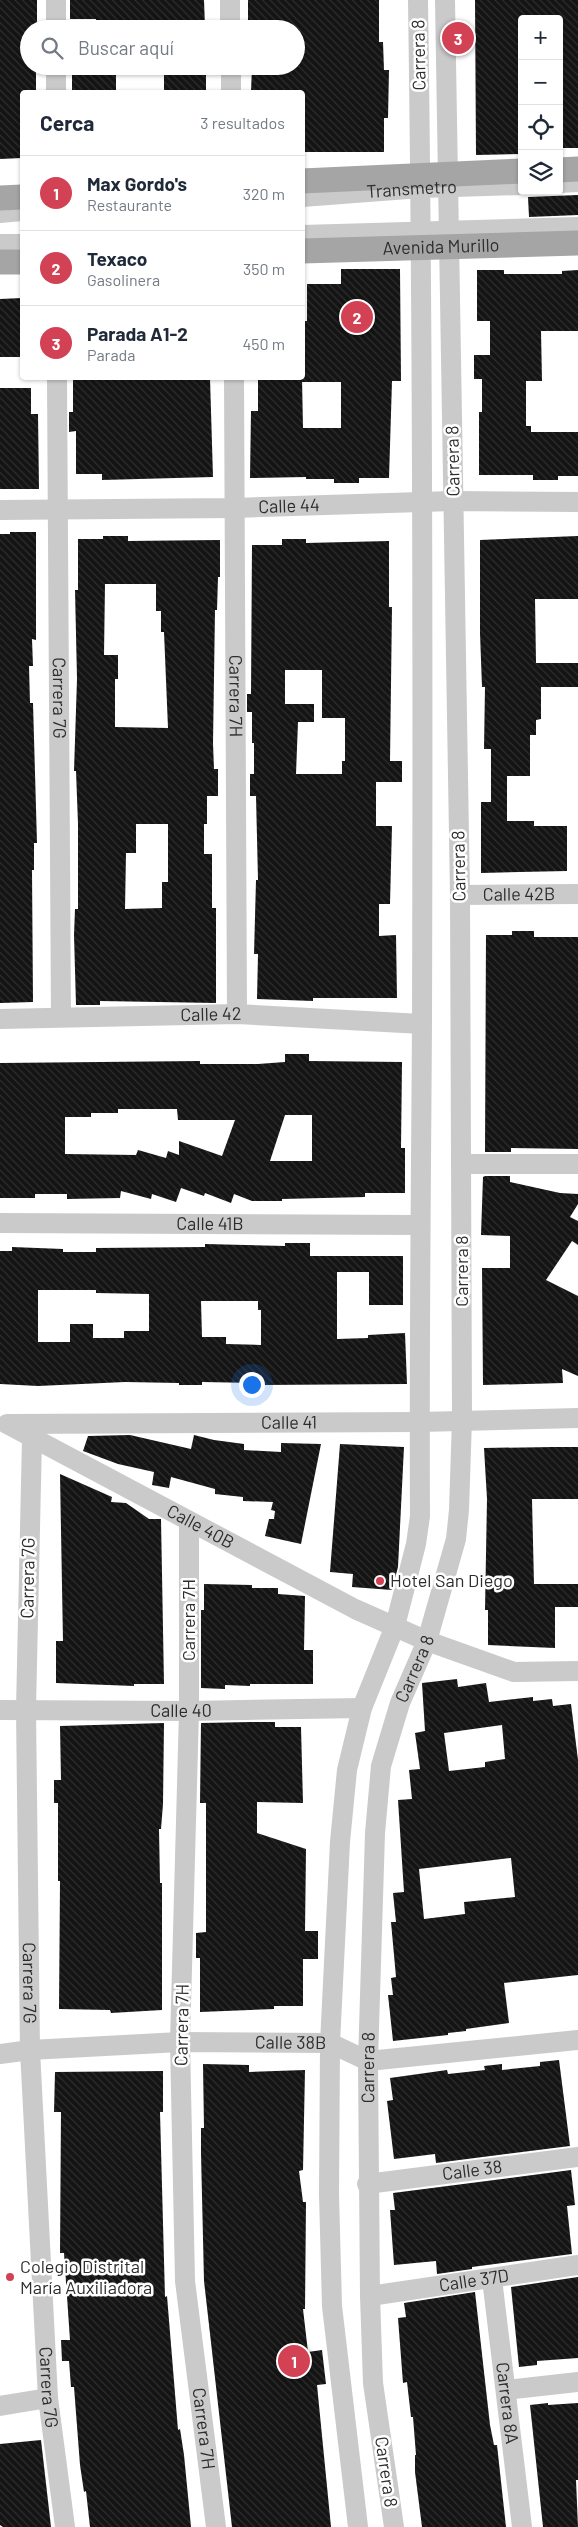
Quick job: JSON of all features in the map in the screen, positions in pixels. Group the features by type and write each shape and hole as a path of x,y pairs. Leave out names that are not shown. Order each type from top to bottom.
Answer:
{"main road":[{"path":"563,170 578,169"},
{"path":"305,181 449,180 518,171"},
{"path":"0,198 20,197"},
{"name":"Avenida Murillo","path":"305,251 450,240 578,243"},
{"path":"0,262 20,262"}],"street":[{"path":"56,0 56,20"},
{"path":"230,0 230,20"},
{"name":"Carrera 8","path":"358,2527 332,2306 329,2194 330,2043 340,1842 347,1770 362,1708 394,1626 416,1544 420,1516 419,1225 422,1024 422,503 418,0"},
{"name":"Carrera 8","path":"394,2527 373,2383 370,2296 367,2184 368,2061 375,1833 381,1766 400,1703 427,1641 456,1539 459,1510 462,1419 460,895 445,0"},
{"path":"56,75 56,90"},
{"path":"231,75 231,90"},
{"name":"Transmetro","path":"449,180 518,185"},
{"name":"Transmetro","path":"305,197 420,181"},
{"path":"563,183 578,182"},
{"path":"0,213 20,211"},
{"path":"450,240 578,227"},
{"path":"305,235 421,241"},
{"path":"0,244 20,244"},
{"name":"Carrera 7G","path":"57,380 61,1017"},
{"name":"Carrera 7H","path":"234,380 237,1014"},
{"name":"Calle 44","path":"0,510 234,508 453,501 578,502"},
{"name":"Calle 42B","path":"460,895 578,894"},
{"name":"Calle 42","path":"0,1019 237,1014 422,1024"},
{"path":"462,1164 578,1164"},
{"name":"Calle 41B","path":"0,1223 419,1225"},
{"name":"Calle 41","path":"3,1422 420,1422 462,1419 578,1418"},
{"name":"Calle 40B","path":"3,1422 355,1609 394,1626"},
{"name":"Carrera 7G","path":"32,1438 26,1710 30,2050 48,2398 65,2527"},
{"name":"Carrera 7H","path":"189,1521 189,1711 180,2042 186,2281 216,2527"},
{"path":"394,1626 427,1641 514,1672 578,1672"},
{"name":"Calle 40","path":"0,1710 189,1711 362,1708"},
{"path":"368,2061 578,2040"},
{"name":"Calle 38B","path":"0,2054 30,2050 180,2042 330,2043 368,2061"},
{"name":"Calle 38","path":"367,2184 578,2157"},
{"name":"Calle 37D","path":"370,2296 578,2265"},
{"name":"Carrera 8A","path":"492,2279 522,2527"},
{"path":"506,2390 578,2382"},
{"path":"0,2406 48,2398"}],"building":[{"path":"0,0 37,0 37,20 20,20 20,75 36,75 36,90 20,90 20,158 0,159"},
{"path":"70,0 204,0 205,20 70,19"},
{"path":"248,0 379,0 379,42 383,42 384,70 389,70 388,118 384,118 384,152 305,152 305,90 251,90 252,75 305,75 305,20 248,20"},
{"path":"475,0 578,0 578,148 563,148 563,15 518,15 518,154 476,155"},
{"path":"72,75 116,75 116,90 72,90"},
{"path":"164,75 206,75 206,90 164,90"},
{"path":"578,195 578,215 529,217 528,197"},
{"path":"341,269 400,269 401,381 392,381 389,478 359,478 359,483 334,483 334,479 306,479 306,477 250,478 251,411 258,411 258,380 305,380 307,284 341,284","holes":["302,382 341,382 341,428 303,428"]},
{"path":"477,270 504,270 504,274 562,274 562,271 578,270 578,331 541,331 542,381 526,381 526,426 531,426 531,432 578,432 578,476 558,476 558,480 533,480 533,475 479,475 479,412 482,412 482,379 474,379 474,355 490,355 490,321 477,321"},
{"path":"20,298 20,357 0,357 0,299"},
{"path":"73,380 210,380 213,477 102,480 102,474 76,474 76,431 69,432 69,412 73,412"},
{"path":"0,388 31,388 31,414 38,414 39,489 0,489"},
{"path":"10,532 36,532 36,640 32,639 33,666 29,666 30,703 33,703 37,843 34,843 34,870 32,870 33,1002 0,1003 0,534 10,534"},
{"path":"103,536 128,536 128,541 220,540 220,577 218,577 217,610 215,610 213,743 214,769 218,769 218,796 207,796 207,824 204,824 204,854 212,854 212,908 216,908 216,1003 100,1001 100,1005 76,1005 74,935 75,909 78,909 78,824 76,771 74,771 77,679 75,590 78,590 78,539 103,539","holes":["105,584 156,584 156,611 161,611 161,632 164,632 168,728 115,727 115,679 118,679 118,655 104,655","136,824 168,824 168,882 162,882 162,908 125,909 126,853 136,853"]},
{"path":"578,536 578,599 535,599 536,663 578,663 578,687 541,687 541,719 536,720 536,735 530,735 530,776 507,776 507,821 534,821 534,826 567,826 567,871 481,873 481,802 491,802 491,749 484,749 485,687 482,687 480,633 480,540"},
{"path":"282,539 306,539 306,543 389,541 389,607 392,607 390,761 402,761 402,782 376,782 376,826 392,826 390,904 379,904 379,936 396,935 397,998 313,998 313,1001 257,999 258,954 254,954 256,880 258,880 256,796 250,796 250,774 254,774 254,743 252,743 252,712 247,712 247,694 251,694 252,545 282,545","holes":["285,670 322,670 322,718 345,718 345,761 342,761 342,774 296,774 298,722 314,722 314,704 285,704"]},
{"path":"512,931 534,931 534,937 578,937 578,1149 511,1148 511,1152 485,1152 486,935 512,935"},
{"path":"285,1054 309,1054 309,1061 402,1062 401,1148 405,1148 405,1193 365,1193 365,1197 282,1199 282,1201 252,1201 234,1194 231,1203 205,1193 204,1196 181,1188 176,1202 152,1194 151,1199 121,1191 120,1198 67,1199 67,1194 35,1194 35,1198 0,1198 0,1063 200,1061 200,1064 258,1064 285,1062","holes":["118,1109 177,1109 178,1120 235,1120 222,1156 179,1141 179,1155 168,1151 166,1158 138,1150 136,1155 65,1154 65,1117 91,1117 91,1113 118,1113","285,1115 312,1115 312,1161 270,1161"]},
{"path":"510,1176 510,1182 560,1193 578,1194 578,1204 570,1217 578,1221 578,1245 572,1241 546,1280 578,1296 578,1376 562,1369 563,1383 483,1385 482,1268 510,1268 510,1236 481,1235 483,1177"},
{"path":"285,1243 310,1243 310,1256 403,1256 403,1305 369,1305 369,1272 337,1272 337,1339 368,1338 368,1335 405,1333 407,1384 261,1385 261,1383 202,1382 202,1385 179,1385 179,1383 125,1382 38,1386 0,1384 0,1251 12,1251 12,1247 63,1249 63,1252 96,1252 96,1248 205,1247 205,1244 285,1246","holes":["38,1290 96,1290 96,1293 149,1294 149,1331 124,1331 124,1338 93,1338 93,1324 70,1324 70,1342 38,1342","201,1301 258,1301 258,1310 261,1310 261,1345 226,1344 226,1337 202,1337"]},
{"path":"130,1435 191,1449 194,1435 244,1444 244,1450 281,1452 281,1443 321,1444 301,1544 265,1536 269,1519 274,1519 275,1511 271,1510 273,1502 243,1501 243,1497 215,1494 215,1489 171,1477 169,1488 152,1485 154,1472 118,1464 83,1451 88,1436"},
{"path":"340,1444 404,1447 398,1567 392,1590 352,1587 353,1574 330,1572"},
{"path":"578,1447 578,1499 532,1499 534,1584 578,1584 578,1607 555,1607 555,1648 488,1645 488,1610 485,1610 487,1499 484,1448"},
{"path":"60,1474 112,1497 111,1502 126,1503 149,1519 161,1519 164,1684 134,1684 134,1686 56,1683 56,1641 63,1641"},
{"path":"204,1584 252,1585 252,1588 278,1588 278,1594 305,1596 304,1650 313,1650 313,1684 250,1684 250,1686 225,1685 225,1689 201,1688 201,1610 204,1610"},
{"path":"457,1679 458,1687 486,1683 489,1702 533,1697 533,1701 552,1699 553,1706 571,1704 578,1760 578,1975 504,1983 509,2023 466,2029 466,2031 448,2033 448,2035 393,2041 388,1995 393,1995 391,1978 396,1977 391,1922 396,1922 393,1893 404,1892 398,1800 412,1799 409,1770 420,1769 415,1733 425,1731 422,1683","holes":["502,1725 505,1759 485,1762 485,1767 449,1771 444,1733","511,1858 515,1897 464,1902 465,1914 424,1919 419,1869"]},
{"path":"275,1722 275,1727 301,1727 303,1803 257,1802 257,1833 306,1849 305,1931 318,1931 318,1959 303,1959 303,2006 274,2006 274,2009 200,2012 200,1958 196,1958 196,1933 206,1932 206,1803 200,1803 201,1723"},
{"path":"164,1723 163,1804 161,1829 159,1829 160,1883 162,1883 162,2010 111,2013 110,2010 59,2009 60,1881 58,1881 58,1803 54,1803 54,1780 61,1780 60,1726"},
{"path":"559,2060 570,2146 436,2163 435,2154 394,2159 387,2101 393,2100 390,2078 447,2070 448,2074 485,2070 484,2066 502,2064 502,2070 540,2066 540,2062"},
{"path":"203,2064 249,2065 249,2072 305,2070 303,2170 299,2171 303,2202 306,2202 305,2309 303,2309 308,2352 322,2350 326,2384 317,2385 331,2527 232,2527 204,2281 201,2153 201,2128 204,2128"},
{"path":"163,2071 163,2112 160,2112 165,2297 167,2296 178,2430 180,2429 184,2455 191,2527 90,2527 86,2491 84,2492 80,2465 74,2387 71,2387 69,2361 62,2361 61,2340 70,2340 64,2253 60,2253 61,2112 54,2112 55,2072"},
{"path":"571,2170 575,2205 567,2206 572,2254 472,2267 472,2269 437,2274 436,2261 394,2265 390,2210 395,2210 393,2193"},
{"path":"578,2277 578,2358 537,2361 537,2365 519,2367 511,2287"},
{"path":"475,2292 490,2425 494,2445 497,2445 506,2527 422,2527 415,2472 416,2455 413,2417 411,2417 407,2382 403,2383 398,2318 406,2317 404,2303"},
{"path":"548,2403 548,2405 578,2403 578,2480 576,2480 578,2527 543,2527 530,2405"},
{"path":"41,2440 51,2527 3,2527 0,2525 0,2444"}],"place":[{"name":"Parada A1-2","path":"458,38"},
{"name":"Texaco","path":"357,317"},
{"name":"Hotel San Diego","path":"380,1581"},
{"name":"Colegio Distrital María Auxiliadora","path":"10,2277"},
{"name":"Max Gordo's","path":"294,2361"}]}
